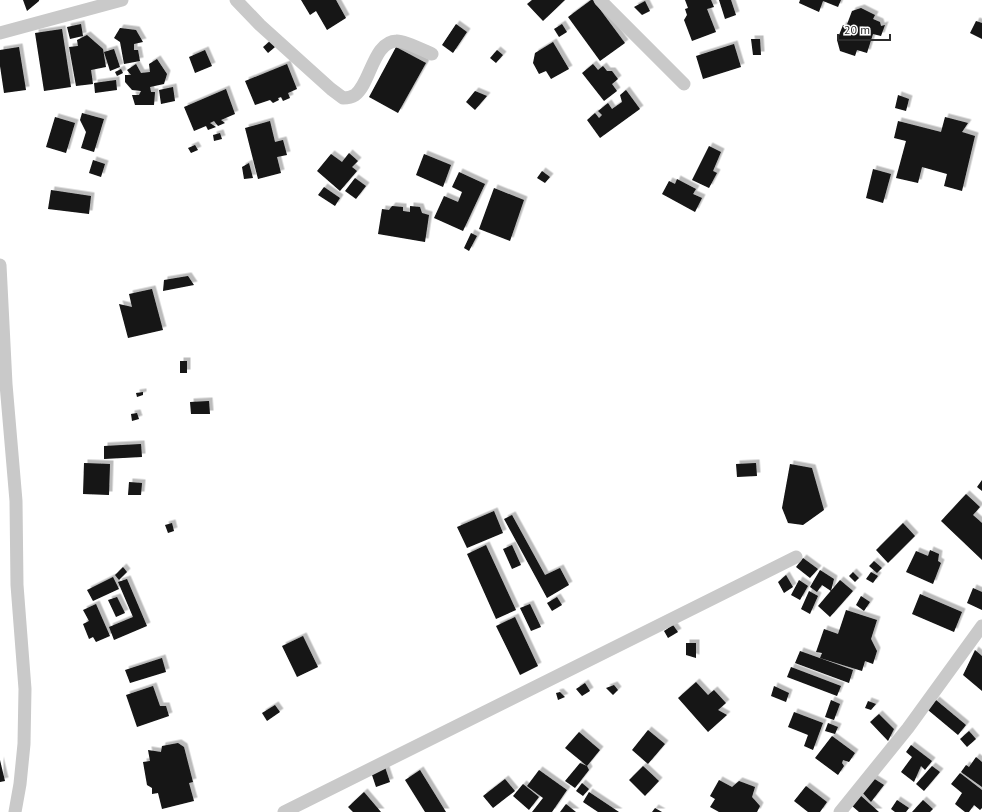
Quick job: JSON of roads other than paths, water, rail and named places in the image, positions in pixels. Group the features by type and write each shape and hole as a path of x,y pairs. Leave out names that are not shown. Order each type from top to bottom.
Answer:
{"street":[{"path":"0,33 122,0"},
{"path":"236,0 260,25 343,98 354,96 361,89 369,70 381,50 389,42 398,40 432,54"},
{"path":"600,0 684,84"},
{"path":"0,265 3,389 16,501 17,585 25,688 24,744 20,784 15,812"},
{"path":"284,812 796,557"},
{"path":"840,812 908,728 982,626"}]}
